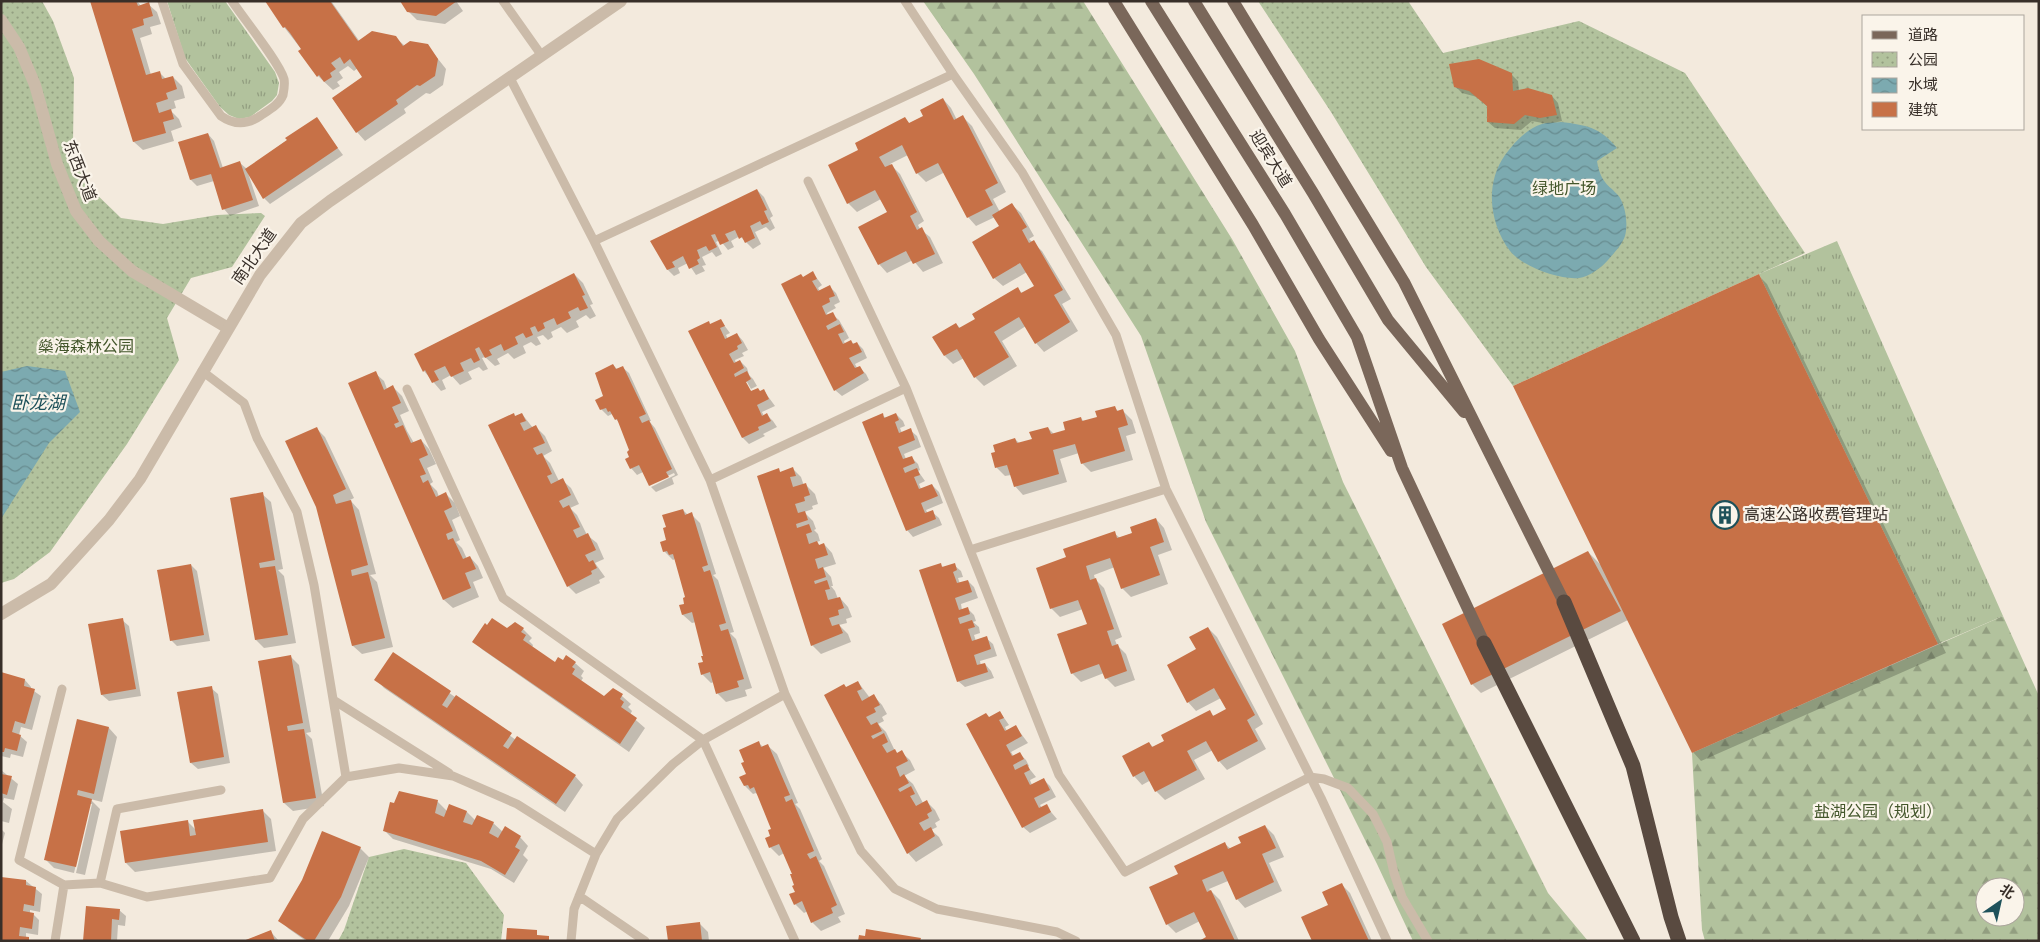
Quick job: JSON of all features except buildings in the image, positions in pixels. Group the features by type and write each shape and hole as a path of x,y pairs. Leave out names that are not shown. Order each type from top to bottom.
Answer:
{"highway":[{"path":"1564,602 1633,766 1671,917 1679,941"},
{"path":"1484,643 1633,941"}],"main road":[{"path":"1114,1 1254,225 1319,339 1402,468 1484,643"},
{"name":"迎宾大道","path":"1151,1 1280,206 1357,337 1402,468"},
{"name":"迎宾大道","path":"1194,1 1314,193 1388,320 1478,430"},
{"path":"1233,1 1404,282 1564,602"}],"street":[{"name":"南北大道","path":"1,614 51,584 109,520 140,479 260,275 301,223 330,201 621,1"},
{"name":"东西大道","path":"1,20 19,47 32,78 57,164 76,210 99,241 132,271 228,328"}],"lane":[{"path":"162,1 183,64 221,116 227,120 242,123 254,120 274,107 283,94 284,86 280,70 232,1"},
{"path":"503,1 542,56"},
{"path":"905,1 953,74 1022,172 1116,336 1166,489 1310,777 1387,941"},
{"path":"594,241 953,74"},
{"path":"510,78 594,241 710,480 784,694 861,851 895,889 937,909 1057,932 1076,941"},
{"path":"808,181 906,388 1059,775 1125,872 1310,777 1324,779 1348,788 1373,814 1388,842 1394,873 1402,897 1428,941"},
{"path":"202,372 244,403 257,438 297,512 314,585 335,701 346,777"},
{"path":"710,480 906,388"},
{"path":"407,390 503,598 703,740 795,941"},
{"path":"970,550 1166,489"},
{"path":"62,689 19,860 64,885 100,883 147,897 270,878 303,819 346,777 399,768 453,776"},
{"path":"571,941 574,909 596,854 617,819 672,764 703,740 784,694"},
{"path":"335,701 453,776 517,804 596,854"},
{"path":"100,883 117,809 221,790"},
{"path":"55,941 64,885"},
{"path":"579,896 644,941"}],"green space":[{"name":"燊海森林公园","path":"1,1 42,1 53,21 74,78 73,141 90,188 121,218 163,224 217,215 261,213 265,216 232,267 191,278 167,318 179,360 127,444 50,552 14,579 1,583"},
{"path":"167,1 225,1 275,72 279,83 277,95 272,101 250,117 239,119 229,115 220,107 185,58"},
{"path":"923,1 1083,1 1232,239 1295,351 1343,482 1548,893 1588,941 1413,941 1377,864 1206,522 1141,336 974,74"},
{"name":"绿地广场","path":"1258,1 1408,1 1443,53 1579,21 1685,73 1805,253 1513,386 1426,267 1331,112"},
{"path":"1837,241 2003,616 1938,644 1759,274"},
{"name":"盐湖公园（规划）","path":"2003,616 2039,696 2039,941 1705,941 1702,930 1692,753"},
{"path":"404,849 466,863 504,915 501,941 338,941 344,930 369,857"}],"water":[{"path":"1561,122 1592,128 1605,136 1617,148 1597,161 1600,174 1619,197 1626,217 1625,236 1618,249 1599,269 1579,278 1552,275 1532,267 1516,257 1510,251 1498,229 1492,204 1492,191 1498,167 1512,146 1536,126"},
{"name":"卧龙湖","path":"27,366 65,371 80,412 49,443 1,519 1,372"}],"place":[{"name":"高速公路收费管理站","path":"1725,515"}]}
